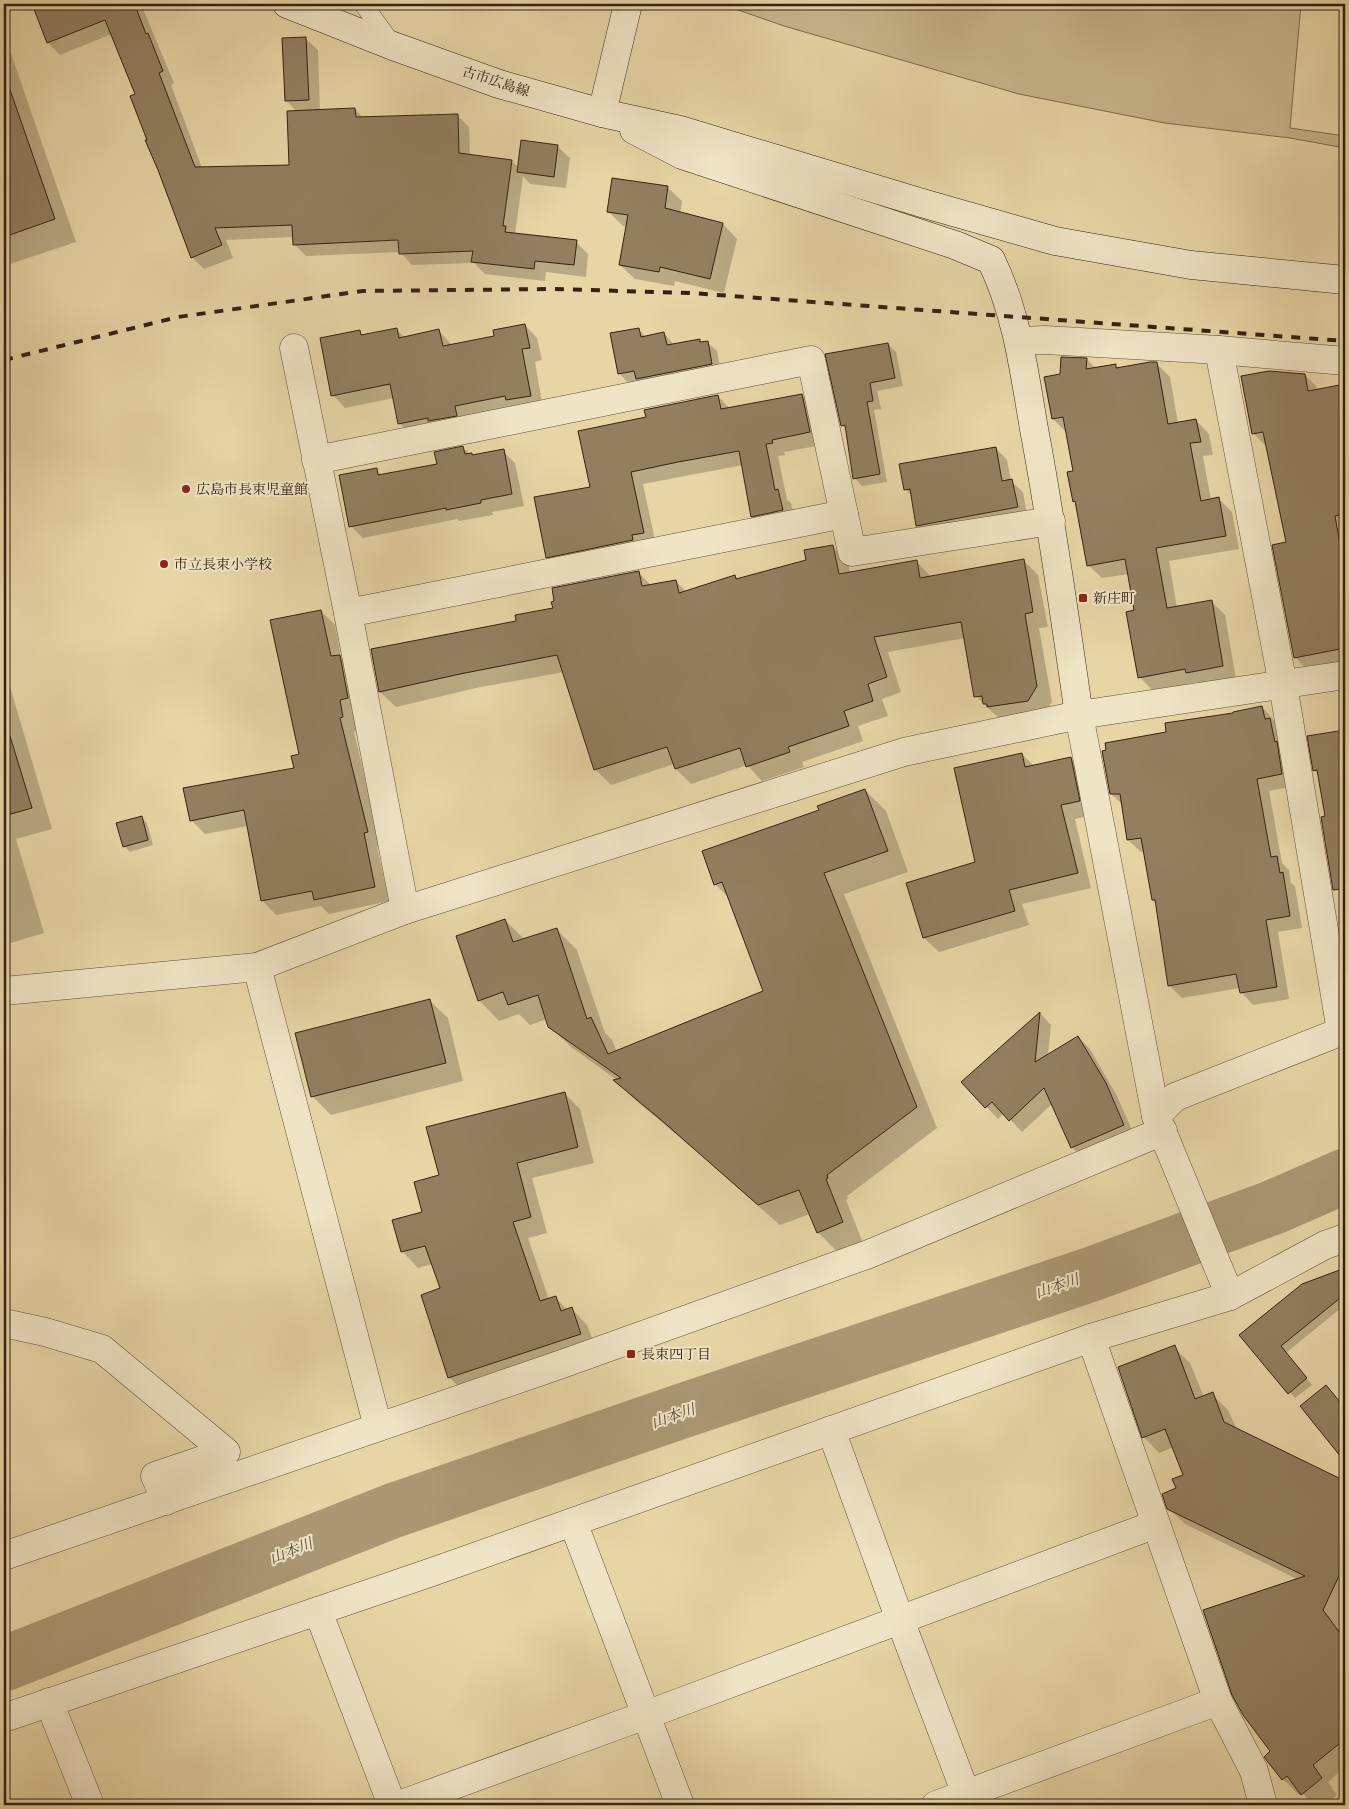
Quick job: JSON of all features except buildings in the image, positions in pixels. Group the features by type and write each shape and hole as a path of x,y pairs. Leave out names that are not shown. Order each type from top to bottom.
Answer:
{"street":[{"name":"古市広島線","path":"287,4 393,46 499,84 602,113"},
{"path":"602,113 628,4"},
{"path":"602,113 680,130 913,201 1055,241 1191,265 1345,280"},
{"path":"602,113 682,155 955,245 991,260 1004,285 1019,341 1051,521 1079,715 1163,1131 1227,1287"},
{"path":"1019,341 1045,340 1219,350 1345,361"},
{"path":"294,348 348,613 405,910"},
{"path":"4,1556 562,1364 869,1254 1163,1131 1175,1096 1343,1031 1283,685 1219,350"},
{"path":"316,460 811,360 852,552 1051,521"},
{"path":"348,613 844,514"},
{"path":"4,992 257,967 405,910 904,752 1079,715 1345,675"},
{"path":"257,967 378,1427"},
{"path":"4,1718 574,1522 1091,1338 1227,1287 1345,1238"},
{"path":"4,1322 102,1349 226,1452 156,1476 166,1501"},
{"path":"1091,1338 1218,1701 1254,1770 1264,1805"},
{"path":"831,1430 966,1794"},
{"path":"574,1522 680,1805"},
{"path":"399,1805 646,1715 1156,1524"},
{"path":"318,1611 392,1805"},
{"path":"936,1805 1218,1701"},
{"path":"49,1702 90,1805"}],"lane":[{"path":"363,4 393,46"}],"shaded area":[{"path":"721,4 1301,4 1290,128 1345,136 1345,148 1290,138 1165,123 1019,94 784,26"}],"waterway":[{"name":"山本川","path":"4,1664 392,1511 676,1413 1092,1274 1274,1207 1345,1176"}],"railway":[{"path":"4,360 178,317 363,291 553,289 691,293 1345,341"}],"place":[{"name":"広島市長束児童館","path":"186,489"},
{"name":"市立長束小学校","path":"164,564"},
{"name":"新庄町","path":"1083,598"},
{"name":"長束四丁目","path":"631,1354"}]}
